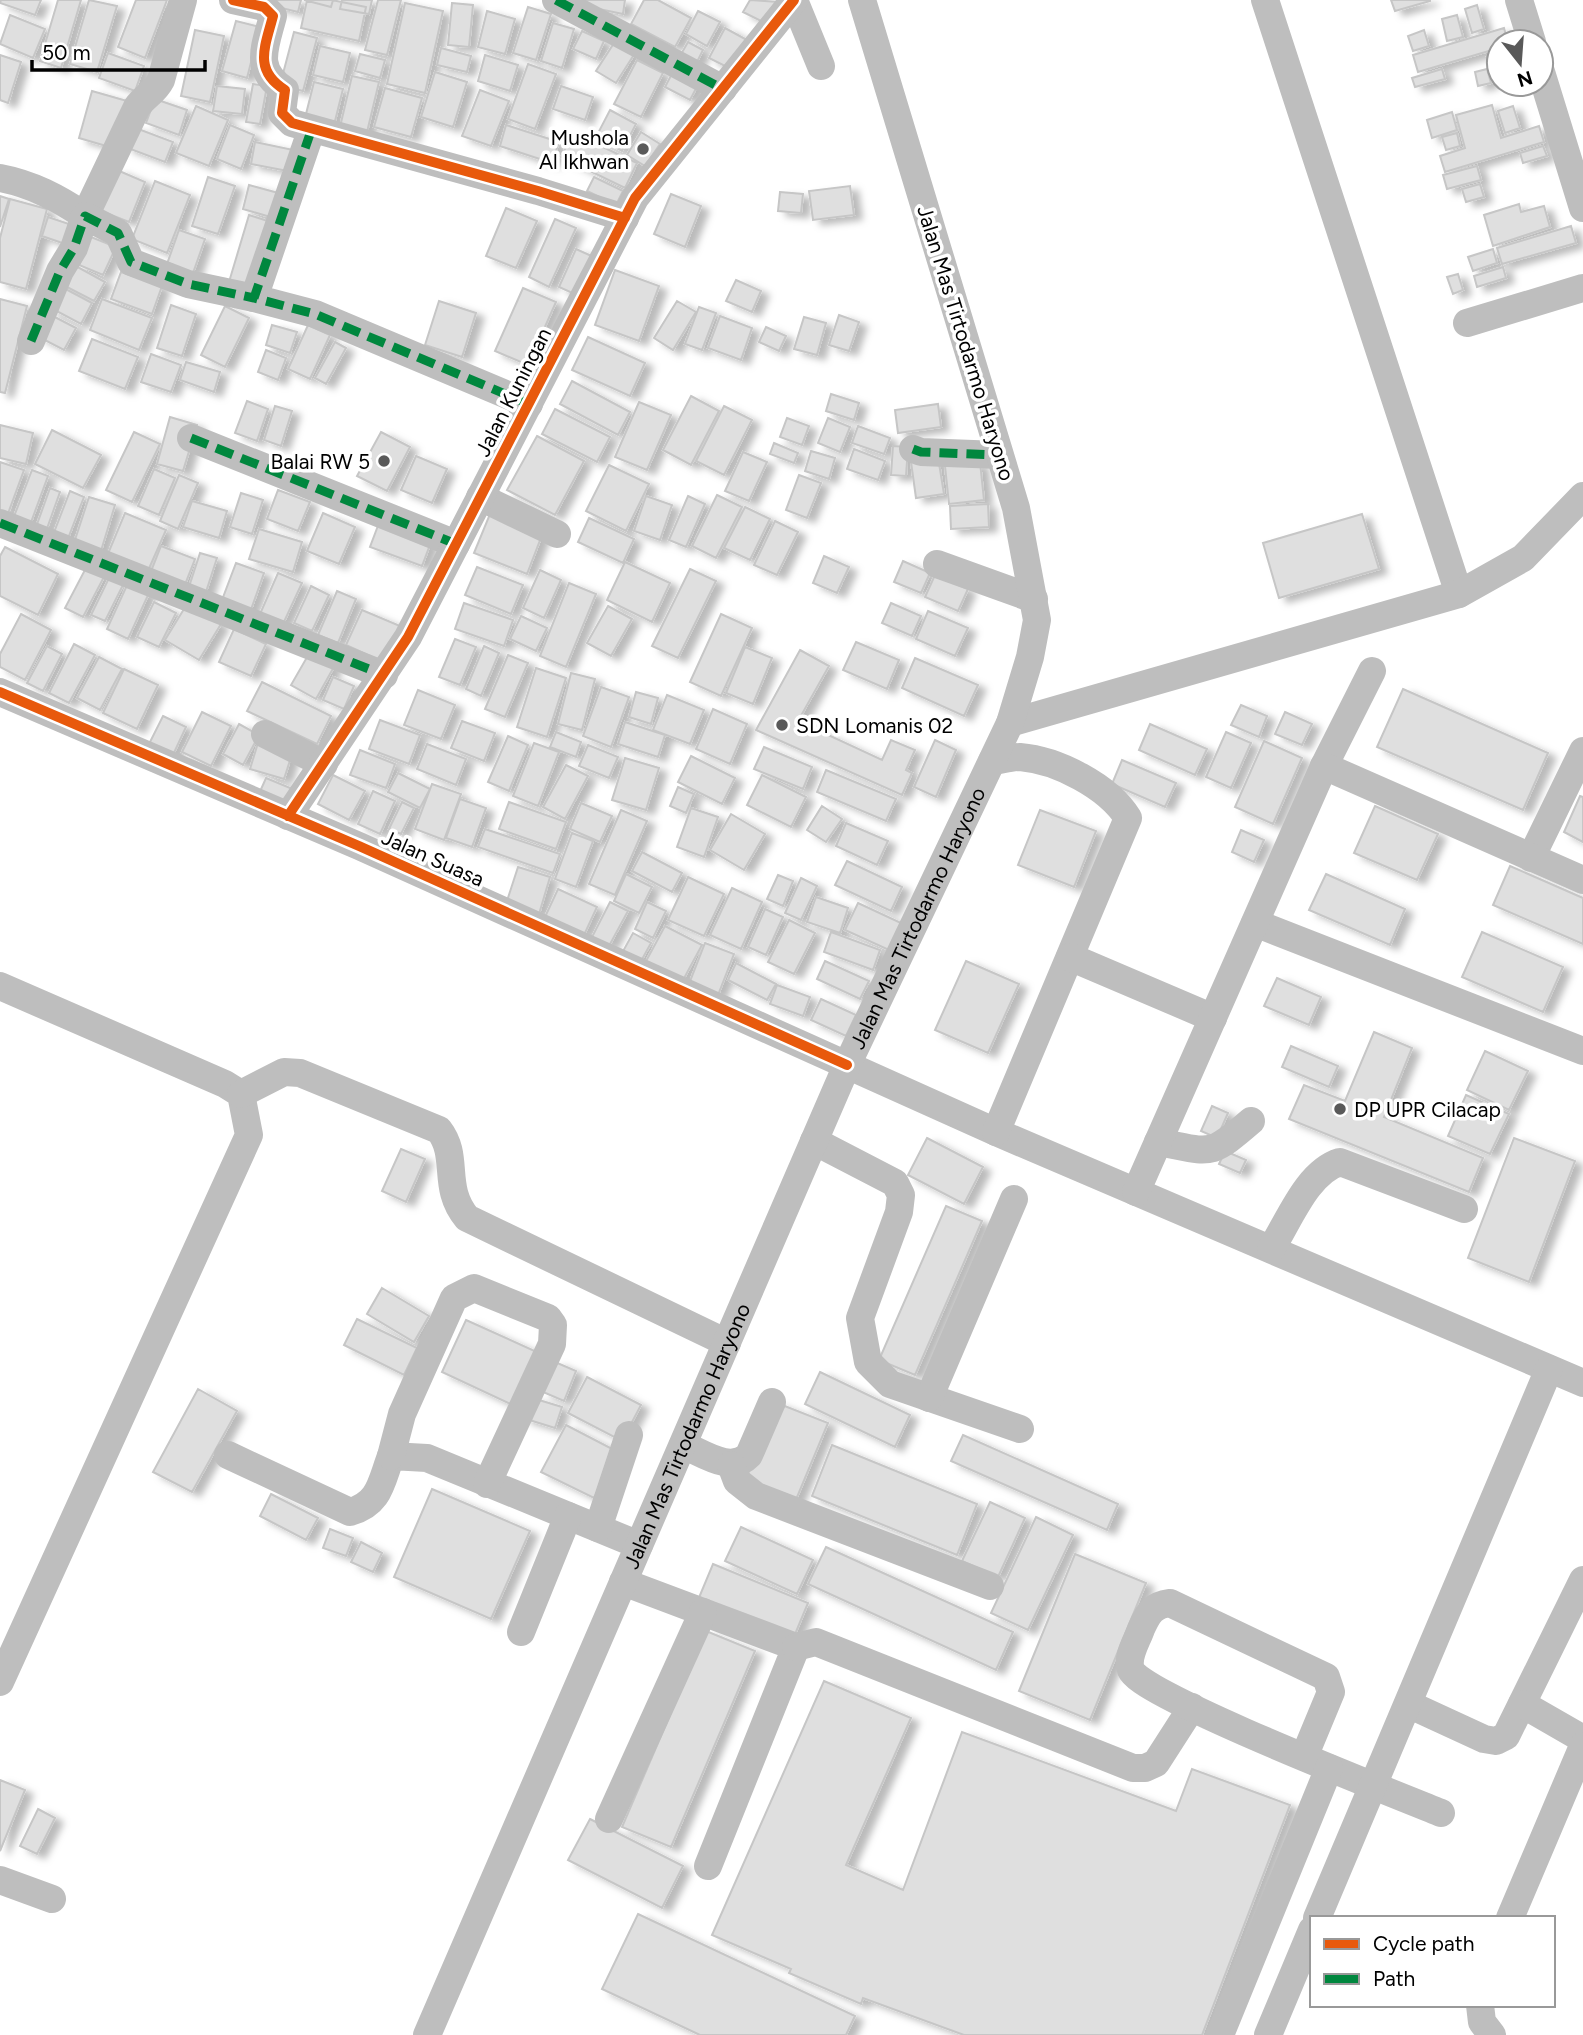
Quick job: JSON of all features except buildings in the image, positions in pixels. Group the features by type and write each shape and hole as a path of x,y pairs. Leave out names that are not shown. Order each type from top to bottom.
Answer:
{"street":[{"path":"31,341 60,271 74,248 85,216 136,107 147,94 157,89 183,0"},
{"path":"233,0 270,11 273,16 264,63 267,76 286,95 282,113 284,118 311,131 538,191 625,218"},
{"path":"556,0 723,89"},
{"path":"794,0 821,66"},
{"name":"Jalan Kuningan","path":"288,816 408,637 635,198 794,0"},
{"name":"Jalan Mas Tirtodarmo Haryono","path":"427,2035 847,1065 1010,723 1030,657 1037,620 1016,508 862,0"},
{"path":"1265,0 1459,594"},
{"path":"1519,0 1528,28"},
{"path":"1549,98 1583,208"},
{"path":"254,298 311,131"},
{"path":"0,178 22,182 58,198 118,233 131,262 188,284 315,314 529,404"},
{"path":"1467,323 1583,288"},
{"path":"191,438 456,544"},
{"path":"913,449 921,452 999,455"},
{"path":"1010,723 1459,594 1523,558 1583,496"},
{"path":"481,497 557,534"},
{"path":"0,523 384,675"},
{"path":"937,564 1034,598"},
{"path":"1136,1192 1324,766 1372,671"},
{"name":"Jalan Suasa","path":"0,692 288,816 996,1132 1583,1383"},
{"path":"265,734 324,764"},
{"path":"1531,858 1583,751"},
{"path":"992,761 1019,757 1048,764 1089,783 1119,804 1128,818 996,1132"},
{"path":"1324,766 1583,880"},
{"path":"1255,923 1583,1051"},
{"path":"1070,957 1213,1018"},
{"path":"0,986 225,1084 241,1094 249,1135 0,1682"},
{"path":"241,1094 284,1072 300,1073 439,1130 448,1149 452,1193 467,1218 727,1343"},
{"path":"1158,1142 1211,1151 1220,1147 1251,1121"},
{"path":"814,1141 895,1183 901,1195 900,1212 860,1318 862,1343 868,1362 890,1384 1020,1429"},
{"path":"1271,1249 1317,1176 1328,1166 1340,1162 1464,1209"},
{"path":"929,1398 1014,1199"},
{"path":"228,1455 350,1512 365,1508 373,1500 391,1456 402,1414 454,1298 474,1288 548,1318 554,1332 488,1484"},
{"path":"1318,1916 1549,1368"},
{"path":"683,1445 731,1465 742,1462 749,1455 772,1402"},
{"path":"598,1528 629,1435"},
{"path":"391,1456 427,1458 639,1545"},
{"path":"731,1465 737,1481 756,1496 990,1586"},
{"path":"521,1632 568,1516"},
{"path":"1408,1704 1483,1739 1496,1741 1506,1736 1583,1580"},
{"path":"623,1582 796,1647 816,1642 1133,1768 1145,1768 1156,1763 1192,1707"},
{"path":"1220,2035 1317,1763 1331,1692 1326,1677 1170,1603 1157,1605 1147,1615 1131,1656 1131,1669 1138,1680 1317,1763 1441,1813"},
{"path":"608,1819 703,1612"},
{"path":"708,1866 796,1647"},
{"path":"1522,1704 1583,1739"},
{"path":"1511,1916 1583,1746"},
{"path":"0,1880 52,1899"},
{"path":"1268,2035 1310,1935"},
{"path":"1480,2007 1482,2022 1492,2035"}],"marked path":[{"path":"556,0 723,89"},
{"path":"311,131 254,298 315,314 529,404"},
{"path":"31,341 60,271 74,248 85,216 118,233 131,262 188,284 254,298"},
{"path":"191,438 456,544"},
{"path":"913,449 921,452 999,455"},
{"path":"0,523 384,675"}],"cycle path":[{"path":"233,0 264,7 273,16 265,48 265,66 268,74 285,90 282,113 292,123 625,218"},
{"path":"288,816 408,637 635,198 794,0"},
{"path":"0,692 359,846 847,1065"}],"place":[{"name":"Mushola Al Ikhwan","path":"643,149"},
{"name":"Balai RW 5","path":"384,461"},
{"name":"SDN Lomanis 02","path":"782,725"},
{"name":"DP UPR Cilacap","path":"1340,1109"}]}
